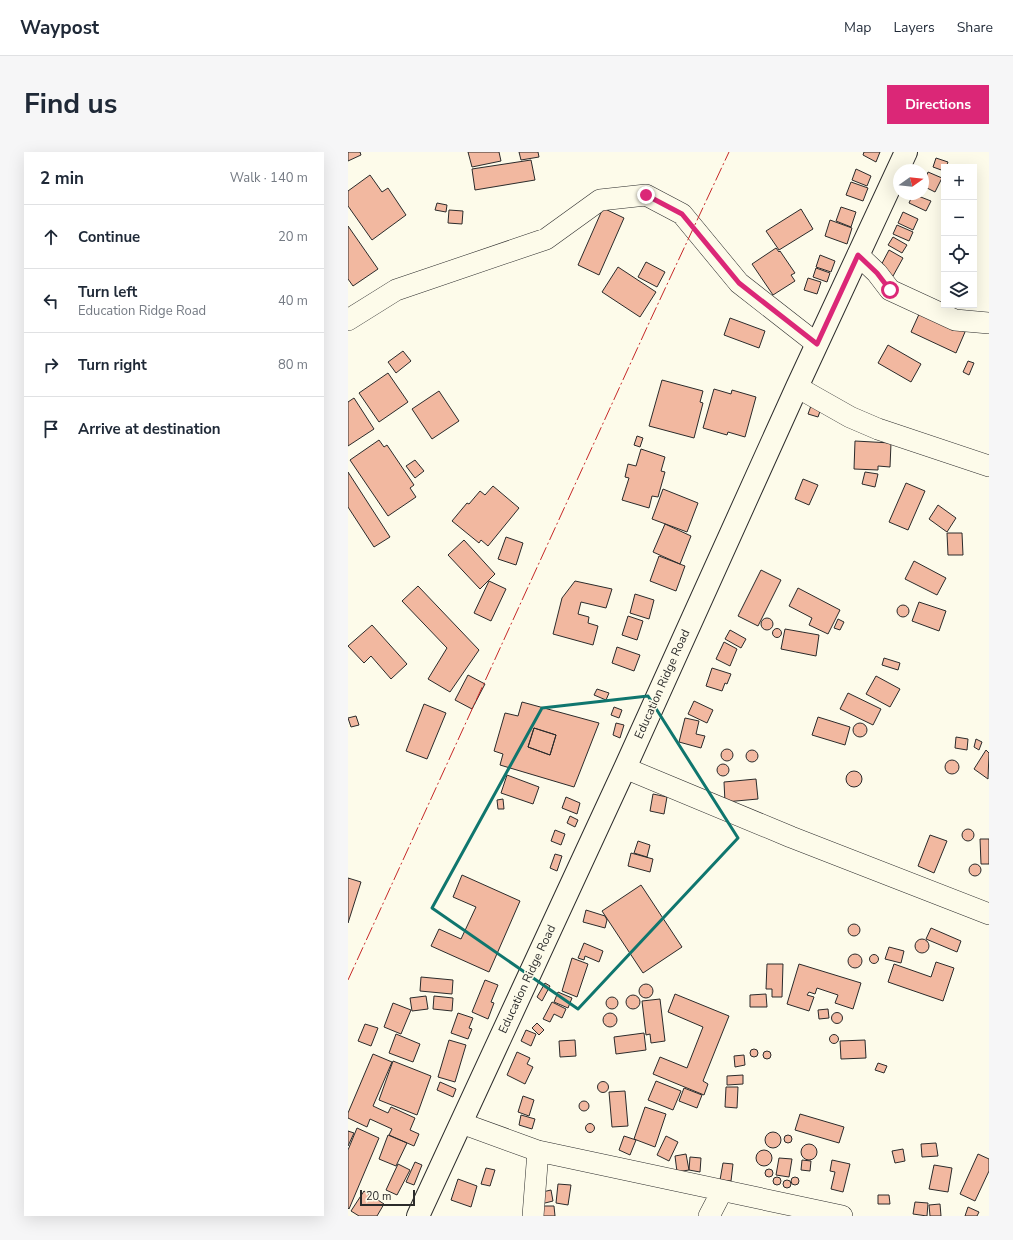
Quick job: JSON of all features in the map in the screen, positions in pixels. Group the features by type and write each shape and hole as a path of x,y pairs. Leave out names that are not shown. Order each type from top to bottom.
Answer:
{"main road":[{"name":"Education Ridge Road","path":"418,1216 624,768 796,387 906,152"}],"street":[{"path":"348,320 396,290 546,240 600,200 646,195 682,214 739,283 817,344"},
{"path":"858,255 877,273 890,290 955,320 989,323"},
{"path":"796,387 850,417 878,429 989,466"},
{"path":"624,768 791,837 989,914"},
{"path":"461,1123 538,1152 842,1216"},
{"path":"533,1216 538,1152"},
{"path":"709,1216 722,1191"}],"highlighted area":[{"path":"648,696 738,838 578,1009 432,908 542,708"}],"building":[{"path":"348,152 360,152 361,155 348,161"},
{"path":"468,152 499,152 501,161 472,167"},
{"path":"519,152 538,152 539,157 521,160"},
{"path":"864,152 880,152 876,162 863,155"},
{"path":"936,158 948,162 947,164 941,164 941,170 933,167"},
{"path":"531,160 535,180 475,190 472,169"},
{"path":"856,169 871,176 867,186 852,180"},
{"path":"929,172 941,178 935,192 929,189"},
{"path":"370,175 382,192 388,188 406,215 372,240 348,206 348,191"},
{"path":"851,182 868,188 863,201 846,195"},
{"path":"910,200 931,201 926,211 909,203"},
{"path":"437,203 447,205 446,212 435,210"},
{"path":"841,207 856,212 851,227 836,221"},
{"path":"603,208 624,218 599,275 578,265"},
{"path":"801,209 813,229 779,250 766,231"},
{"path":"449,210 463,211 462,224 448,223"},
{"path":"903,212 918,219 913,230 898,223"},
{"path":"830,220 852,228 847,244 825,236"},
{"path":"897,225 913,232 909,241 893,234"},
{"path":"348,226 378,269 353,286 348,279"},
{"path":"893,237 907,245 902,253 888,245"},
{"path":"776,248 779,252 780,251 795,273 791,275 795,281 773,295 752,264"},
{"path":"889,250 903,258 893,276 879,269"},
{"path":"820,255 835,261 831,272 816,267"},
{"path":"646,262 665,272 657,287 638,277"},
{"path":"618,267 656,292 640,317 602,292"},
{"path":"816,268 830,273 827,282 813,277"},
{"path":"808,278 821,282 817,294 804,290"},
{"path":"920,312 965,332 956,353 911,332"},
{"path":"730,318 765,331 759,348 724,335"},
{"path":"888,345 921,364 911,382 878,363"},
{"path":"403,351 411,361 396,373 388,362"},
{"path":"968,361 974,363 969,375 963,372"},
{"path":"388,373 408,402 379,422 359,393"},
{"path":"662,380 703,391 700,402 703,403 694,438 649,426"},
{"path":"714,389 731,394 732,390 756,397 745,437 728,432 727,435 703,428"},
{"path":"439,391 459,421 432,439 412,409"},
{"path":"354,398 374,429 348,446 348,402"},
{"path":"812,403 822,406 818,417 808,414"},
{"path":"637,436 643,438 640,447 634,445"},
{"path":"379,440 384,447 387,445 414,485 410,488 416,497 388,516 350,460"},
{"path":"855,441 891,443 890,467 878,466 878,470 854,469"},
{"path":"641,449 665,457 661,471 665,472 658,497 652,496 649,508 622,500 629,478 625,477 628,464 636,466"},
{"path":"415,460 424,471 415,478 406,466"},
{"path":"348,472 390,537 374,547 348,507"},
{"path":"865,472 878,474 875,487 862,484"},
{"path":"803,479 818,485 809,505 795,499"},
{"path":"906,483 925,491 908,530 889,522"},
{"path":"493,486 519,508 488,546 481,540 479,543 452,521 467,503 469,504 480,491 485,495"},
{"path":"663,489 698,503 687,532 652,519"},
{"path":"938,505 956,518 947,532 929,519"},
{"path":"665,524 691,536 680,564 653,552"},
{"path":"947,533 962,533 963,555 948,555"},
{"path":"506,537 523,543 516,565 498,559"},
{"path":"464,540 495,574 480,589 448,555"},
{"path":"659,556 685,566 676,591 650,581"},
{"path":"914,561 946,578 937,595 905,579"},
{"path":"761,570 781,580 758,626 738,616"},
{"path":"489,581 506,589 491,621 474,613"},
{"path":"575,581 612,589 606,608 581,602 578,614 589,617 588,623 598,626 593,645 553,634 562,598"},
{"path":"418,586 479,650 450,692 428,679 447,648 402,601"},
{"path":"798,588 840,610 828,634 809,625 812,618 789,606"},
{"path":"635,594 654,600 649,619 630,613"},
{"path":"919,602 946,611 939,631 912,621"},
{"path":"903,605 907,607 909,611 907,615 903,617 899,615 897,611 899,607"},
{"path":"628,616 643,621 637,640 622,635"},
{"path":"765,618 769,618 773,624 769,630 765,630 761,626 761,622"},
{"path":"838,619 844,622 840,630 834,628"},
{"path":"372,625 407,664 391,679 371,656 364,663 348,646"},
{"path":"775,629 779,629 781,633 779,637 775,637 773,635 773,631"},
{"path":"785,629 819,635 816,656 781,649"},
{"path":"730,630 746,639 741,648 725,639"},
{"path":"724,642 737,649 730,666 716,659"},
{"path":"617,647 640,655 634,671 612,663"},
{"path":"884,658 900,663 898,670 882,665"},
{"path":"712,668 731,674 722,691 706,686"},
{"path":"468,675 485,684 472,709 455,700"},
{"path":"876,676 900,689 890,707 866,694"},
{"path":"597,689 609,693 606,700 594,695"},
{"path":"848,693 881,709 873,725 840,709"},
{"path":"694,701 713,710 707,723 688,714"},
{"path":"522,702 599,723 574,787 500,765 503,754 494,751 505,713 518,716","holes":["534,728 556,735 550,755 528,747"]},
{"path":"424,704 446,713 427,759 406,751"},
{"path":"614,707 622,710 619,718 611,715"},
{"path":"356,716 359,725 351,727 348,718"},
{"path":"818,717 850,727 845,745 812,735"},
{"path":"685,718 699,721 696,734 705,736 701,748 679,742"},
{"path":"616,723 624,725 620,738 613,735"},
{"path":"860,723 865,725 867,730 865,735 860,737 855,735 853,730 855,725"},
{"path":"534,728 556,735 550,755 528,747"},
{"path":"956,737 968,739 967,750 955,748"},
{"path":"976,739 982,742 979,750 974,747"},
{"path":"729,749 732,750 732,760 725,761 722,760 721,753 722,750"},
{"path":"750,750 754,750 758,756 754,762 750,762 746,758 746,754"},
{"path":"986,750 989,753 988,779 974,769"},
{"path":"952,760 957,762 959,767 957,772 952,774 947,772 945,767 947,762"},
{"path":"721,764 725,764 729,770 725,776 721,776 717,772 717,768"},
{"path":"854,771 861,776 862,779 857,786 854,787 847,782 846,779 851,772"},
{"path":"507,775 539,787 533,804 501,793"},
{"path":"756,779 758,799 725,802 724,782"},
{"path":"653,794 667,797 664,814 650,811"},
{"path":"566,797 580,803 577,814 562,808"},
{"path":"503,799 504,809 498,809 497,800"},
{"path":"570,816 578,820 575,827 567,823"},
{"path":"966,829 970,829 974,835 970,841 966,841 962,837 962,833"},
{"path":"555,830 565,834 561,845 551,841"},
{"path":"930,835 947,841 934,873 918,866"},
{"path":"980,839 989,839 989,864 981,864"},
{"path":"638,841 650,845 647,857 634,853"},
{"path":"631,853 653,859 650,872 628,866"},
{"path":"555,854 562,856 557,871 550,868"},
{"path":"973,864 977,864 981,870 977,876 973,876 969,872 969,868"},
{"path":"462,875 520,901 489,972 431,946 439,929 461,939 476,907 453,897"},
{"path":"348,878 361,882 348,923"},
{"path":"641,885 682,947 643,973 602,911"},
{"path":"586,910 605,916 607,920 605,928 583,922"},
{"path":"852,924 856,924 860,930 856,936 852,936 848,932 848,928"},
{"path":"931,928 961,941 957,952 926,939"},
{"path":"922,939 927,941 929,946 927,951 922,953 917,951 915,946 917,941"},
{"path":"584,943 603,951 599,962 585,956 584,960 578,958"},
{"path":"889,947 904,951 901,963 885,959"},
{"path":"855,954 860,956 862,961 860,966 855,968 850,966 848,961 850,956"},
{"path":"872,955 876,955 878,959 876,963 872,963 870,961 870,957"},
{"path":"572,958 588,964 577,997 562,991"},
{"path":"936,962 954,968 943,1001 888,982 894,964 931,977"},
{"path":"767,964 783,964 782,997 772,997 772,989 766,989"},
{"path":"799,964 861,983 853,1009 835,1003 838,995 817,988 815,994 809,992 807,995 814,997 809,1011 787,1004"},
{"path":"421,977 453,980 452,994 420,991"},
{"path":"485,980 498,985 491,1002 494,1003 488,1019 472,1012"},
{"path":"545,983 550,986 542,1001 537,997"},
{"path":"643,984 649,984 653,988 653,994 649,998 643,998 639,994 639,988"},
{"path":"558,992 572,998 568,1008 554,1002"},
{"path":"675,994 729,1016 703,1081 708,1084 704,1095 653,1074 660,1057 687,1068 703,1027 668,1012"},
{"path":"766,994 767,1007 750,1007 750,995"},
{"path":"633,995 638,997 640,1002 638,1007 633,1009 628,1007 626,1002 628,997"},
{"path":"426,996 428,1009 412,1011 410,998"},
{"path":"434,996 453,998 452,1011 433,1009"},
{"path":"610,997 614,997 618,1003 614,1009 610,1009 606,1005 606,1001"},
{"path":"660,999 665,1041 651,1043 650,1034 646,1035 642,1001"},
{"path":"552,1002 566,1009 562,1018 554,1014 550,1022 543,1019"},
{"path":"393,1003 411,1010 401,1034 384,1027"},
{"path":"828,1009 829,1018 819,1019 818,1010"},
{"path":"837,1012 841,1014 843,1018 841,1022 837,1024 833,1022 831,1018 833,1014"},
{"path":"458,1013 473,1018 469,1028 472,1029 468,1039 451,1033"},
{"path":"607,1013 613,1013 617,1017 617,1023 613,1027 607,1027 603,1023 603,1017"},
{"path":"537,1023 544,1030 539,1035 532,1028"},
{"path":"365,1024 378,1028 371,1046 358,1041"},
{"path":"526,1030 536,1034 531,1046 521,1041"},
{"path":"644,1033 646,1050 616,1054 614,1037"},
{"path":"396,1034 420,1044 413,1062 389,1053"},
{"path":"832,1035 836,1035 838,1039 836,1043 832,1043 830,1041 830,1037"},
{"path":"449,1040 466,1045 455,1082 438,1077"},
{"path":"575,1040 576,1056 560,1057 559,1041"},
{"path":"865,1040 866,1058 841,1059 840,1041"},
{"path":"754,1049 757,1050 757,1056 754,1057 751,1056 750,1053 751,1050"},
{"path":"767,1051 770,1052 770,1058 767,1059 764,1058 763,1055 764,1052"},
{"path":"517,1052 530,1058 527,1064 533,1067 525,1084 507,1075"},
{"path":"373,1054 392,1062 373,1106 388,1113 391,1107 415,1118 410,1130 419,1134 414,1146 389,1135 392,1129 370,1119 367,1127 348,1118 348,1113"},
{"path":"744,1055 745,1065 735,1067 734,1056"},
{"path":"393,1061 431,1076 417,1115 379,1100"},
{"path":"878,1063 887,1066 884,1073 875,1070"},
{"path":"743,1075 743,1084 727,1085 727,1076"},
{"path":"603,1081 607,1083 609,1087 607,1091 603,1093 599,1091 597,1087 599,1083"},
{"path":"656,1081 681,1091 673,1110 648,1100"},
{"path":"440,1082 456,1089 453,1097 437,1090"},
{"path":"726,1087 738,1087 737,1108 725,1107"},
{"path":"684,1088 702,1095 697,1108 679,1101"},
{"path":"625,1091 628,1126 612,1127 609,1092"},
{"path":"523,1096 534,1100 529,1116 518,1112"},
{"path":"582,1101 586,1101 588,1102 588,1110 582,1111 579,1108 579,1104"},
{"path":"645,1107 666,1114 655,1147 634,1139"},
{"path":"800,1114 844,1127 839,1143 795,1130"},
{"path":"521,1115 535,1119 532,1129 519,1125"},
{"path":"590,1123 595,1128 590,1133 585,1128"},
{"path":"357,1128 379,1138 349,1209 348,1150"},
{"path":"348,1131 354,1133 348,1146"},
{"path":"773,1132 780,1137 781,1140 776,1147 773,1148 766,1143 765,1140 770,1133"},
{"path":"388,1135 407,1143 396,1166 379,1159"},
{"path":"788,1135 791,1136 791,1142 788,1143 785,1142 784,1139 785,1136"},
{"path":"624,1136 636,1140 630,1155 619,1150"},
{"path":"666,1136 678,1142 669,1161 657,1155"},
{"path":"936,1143 938,1156 922,1157 921,1144"},
{"path":"809,1144 816,1149 817,1152 812,1159 809,1160 802,1155 801,1152 806,1145"},
{"path":"903,1149 905,1161 895,1163 892,1151"},
{"path":"764,1150 770,1152 772,1158 770,1164 764,1166 758,1164 756,1158 758,1152"},
{"path":"686,1154 689,1170 677,1172 675,1156"},
{"path":"978,1154 989,1159 989,1171 975,1201 960,1194"},
{"path":"690,1157 701,1158 700,1172 689,1170"},
{"path":"779,1158 792,1159 789,1177 776,1175"},
{"path":"802,1160 811,1161 810,1171 801,1170"},
{"path":"832,1160 850,1164 843,1192 831,1189 835,1172 830,1171"},
{"path":"415,1162 422,1165 414,1185 406,1182"},
{"path":"723,1163 733,1164 731,1181 720,1180"},
{"path":"398,1164 410,1170 397,1195 386,1190"},
{"path":"934,1165 952,1168 948,1192 929,1189"},
{"path":"486,1168 495,1170 490,1186 481,1184"},
{"path":"769,1169 772,1170 772,1176 769,1177 766,1176 765,1173 766,1170"},
{"path":"777,1177 780,1178 780,1184 777,1185 774,1184 773,1181 774,1178"},
{"path":"795,1177 798,1178 798,1184 795,1185 792,1184 791,1181 792,1178"},
{"path":"458,1179 477,1186 471,1207 451,1200"},
{"path":"787,1180 790,1181 790,1187 787,1188 784,1187 783,1184 784,1181"},
{"path":"558,1184 571,1185 568,1205 556,1203"},
{"path":"551,1190 553,1201 541,1204 538,1193"},
{"path":"364,1191 384,1204 377,1216 359,1216 351,1211"},
{"path":"878,1195 889,1195 890,1204 878,1204"},
{"path":"915,1202 928,1203 927,1216 913,1214"},
{"path":"940,1204 941,1216 930,1216 929,1205"},
{"path":"540,1206 554,1206 555,1216 541,1216"},
{"path":"968,1207 979,1212 977,1216 965,1216"}],"power":[{"path":"348,980 729,152"}],"route":[{"path":"646,195 682,214 739,283 817,344 858,255 877,273 890,290"}]}
